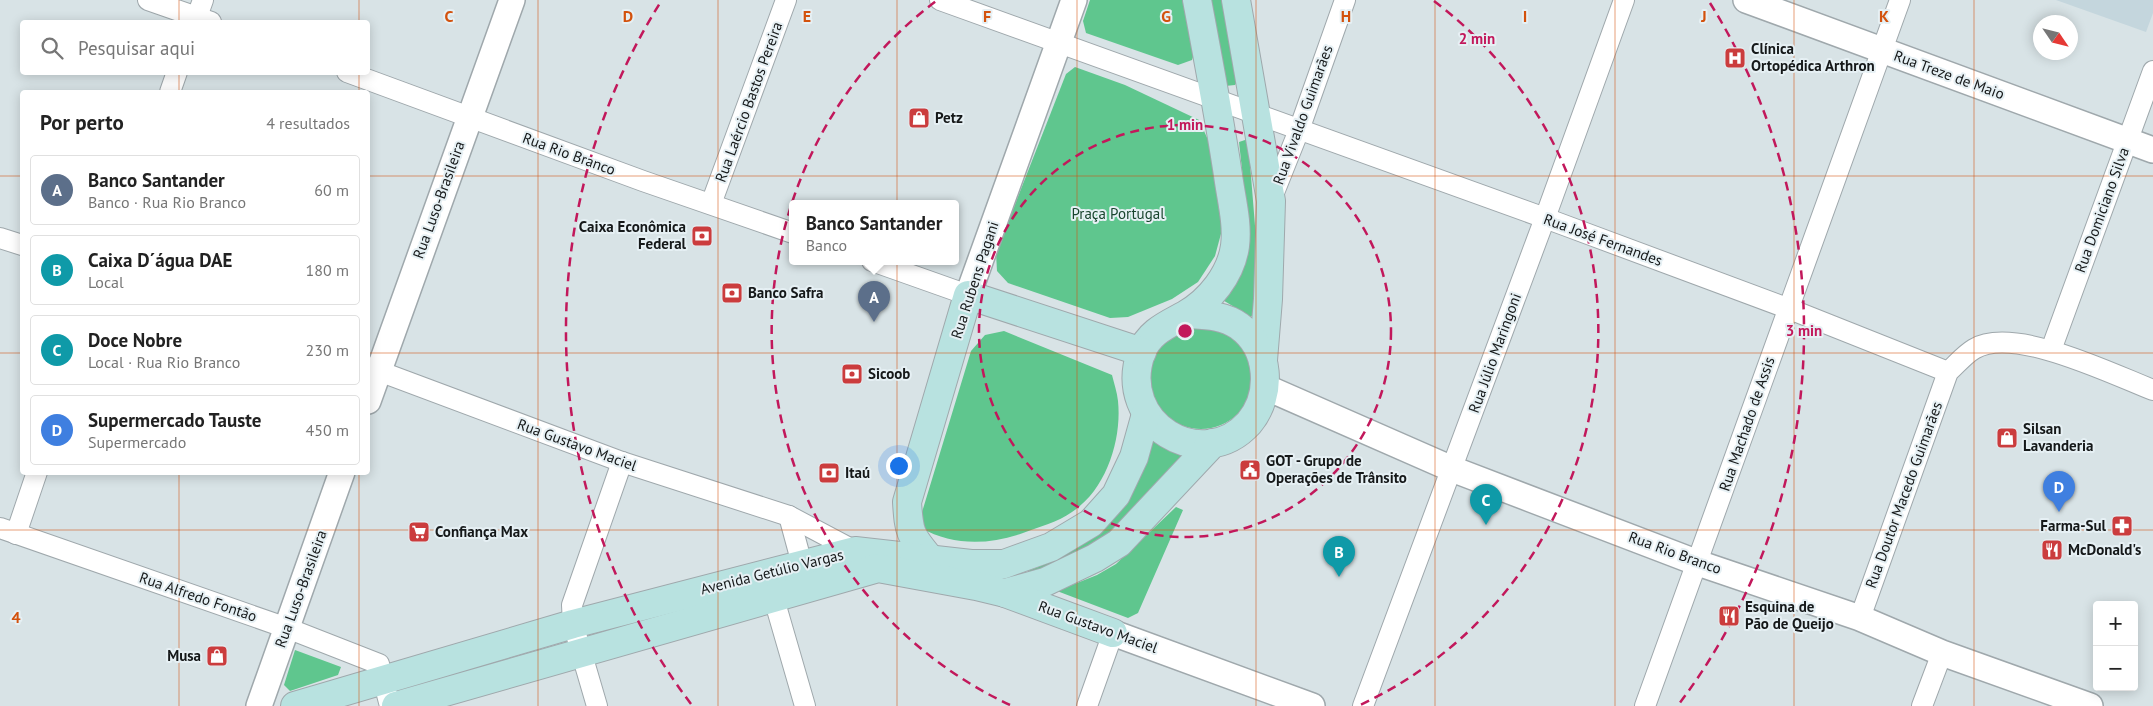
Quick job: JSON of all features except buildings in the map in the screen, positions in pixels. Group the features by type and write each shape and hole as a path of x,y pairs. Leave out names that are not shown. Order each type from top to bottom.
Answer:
{"main road":[{"path":"1188,314 1219,316 1238,326 1254,341 1263,360 1266,373 1265,387 1260,406 1248,423 1232,436 1213,442 1194,444 1175,439 1158,428 1146,414 1138,394 1136,380 1142,352 1150,338 1162,327 1188,314 1216,288 1228,271 1235,246 1234,218 1217,102 1196,0"},
{"path":"1236,0 1271,201 1268,300 1263,360"},
{"path":"968,294 1142,352"},
{"name":"Rua Rubens Pagani","path":"930,560 912,538 908,525 907,502 968,294"},
{"path":"855,551 970,564 1004,564 1051,548 1091,523 1116,495 1134,457 1146,414"},
{"path":"1005,593 1046,582 1095,558 1119,542 1213,442"},
{"name":"Avenida Getúlio Vargas","path":"295,706 573,624 855,551 878,568"},
{"name":"Rua Gustavo Maciel","path":"878,568 1005,593 1113,633"},
{"name":"Avenida Getúlio Vargas","path":"396,706 878,568"}],"street":[{"path":"148,0 202,16"},
{"name":"Rua Luso-Brasileira","path":"370,388 373,369 512,0"},
{"name":"Rua Laércio Bastos Pereira","path":"711,204 786,0"},
{"path":"940,0 1059,42 1217,102"},
{"name":"Rua Rubens Pagani","path":"968,294 1074,0"},
{"name":"Rua Vivaldo Guimarães","path":"1271,201 1299,130 1345,0"},
{"name":"Rua Júlio Maringoni","path":"1363,706 1624,0"},
{"name":"Rua Treze de Maio","path":"1746,0 2153,150"},
{"name":"Rua Machado de Assis","path":"1645,706 1698,563 1787,308 1900,0"},
{"name":"Rua Domiciano Silva","path":"2051,350 2153,71"},
{"path":"171,90 176,75"},
{"name":"Rua Rio Branco","path":"355,75 643,181 789,232"},
{"name":"Rua José Fernandes","path":"1217,102 1545,218 1787,308 1948,372"},
{"path":"0,238 20,244"},
{"path":"884,265 968,294"},
{"path":"1948,372 1974,348 1998,341 2051,350 2153,390"},
{"name":"Rua Gustavo Maciel","path":"373,369 622,462 789,516 855,551"},
{"name":"Rua Doutor Macedo Guimarães","path":"1860,618 1948,372"},
{"name":"Rua Rio Branco","path":"1265,387 1452,469 1698,563 1860,618 1942,653 2090,706"},
{"path":"597,706 573,624 572,604 622,462"},
{"path":"8,531 36,475"},
{"name":"Rua Luso-Brasileira","path":"259,706 341,475"},
{"path":"789,516 802,564"},
{"name":"Rua Alfredo Fontão","path":"8,531 287,628 379,664 382,680"},
{"path":"774,599 805,706"},
{"path":"1087,706 1113,633"},
{"name":"Rua Gustavo Maciel","path":"1113,633 1312,706"},
{"path":"1922,706 1942,653"},
{"path":"382,680 390,706"}],"shaded area":[{"path":"2056,0 2153,0 2153,13 2146,32"}],"green space":[{"path":"1090,0 1185,0 1195,51 1192,60 1178,65 1086,33 1083,21"},
{"path":"1209,0 1224,0 1239,78 1235,85 1225,86"},
{"name":"Praça Portugal","path":"1075,67 1125,85 1199,120 1209,142 1222,230 1215,256 1198,282 1172,299 1128,317 1110,318 1008,283 997,271 996,253 1066,74"},
{"path":"1248,139 1259,275 1257,308 1251,317 1221,299 1248,224 1239,142"},
{"path":"1201,325 1221,329 1238,340 1249,357 1253,377 1249,397 1238,414 1221,425 1201,429 1181,425 1164,414 1153,397 1149,377 1153,357 1164,340 1181,329"},
{"path":"1004,331 1112,375 1118,398 1119,416 1114,447 1109,463 1103,477 1084,503 1061,519 997,540 958,541 933,534 921,528 919,522 971,351 985,335"},
{"path":"1150,437 1167,449 1182,454 1180,461 1132,513 1105,536 1040,574 1028,571 1072,549"},
{"path":"1176,507 1183,510 1138,613 1128,618 1057,591 1097,575 1116,564"},
{"path":"295,650 341,667 338,675 290,691 284,685"}],"place":[{"name":"Clínica Ortopédica Arthron","path":"1735,58"},
{"name":"Petz","path":"919,118"},
{"name":"Caixa Econômica Federal","path":"702,236"},
{"name":"Banco Safra","path":"732,293"},
{"name":"Banco Santander","path":"874,322"},
{"name":"Sicoob","path":"852,374"},
{"name":"Silsan Lavanderia","path":"2007,438"},
{"name":"GOT - Grupo de Operações de Trânsito","path":"1250,470"},
{"name":"Itaú","path":"829,473"},
{"name":"Supermercado Tauste","path":"2059,512"},
{"name":"Doce Nobre","path":"1486,525"},
{"name":"Farma-Sul","path":"2122,526"},
{"name":"Confiança Max","path":"419,532"},
{"name":"McDonald's","path":"2052,550"},
{"name":"Caixa D´água DAE","path":"1339,577"},
{"name":"Esquina de Pão de Queijo","path":"1729,616"},
{"name":"Musa","path":"217,656"}]}
